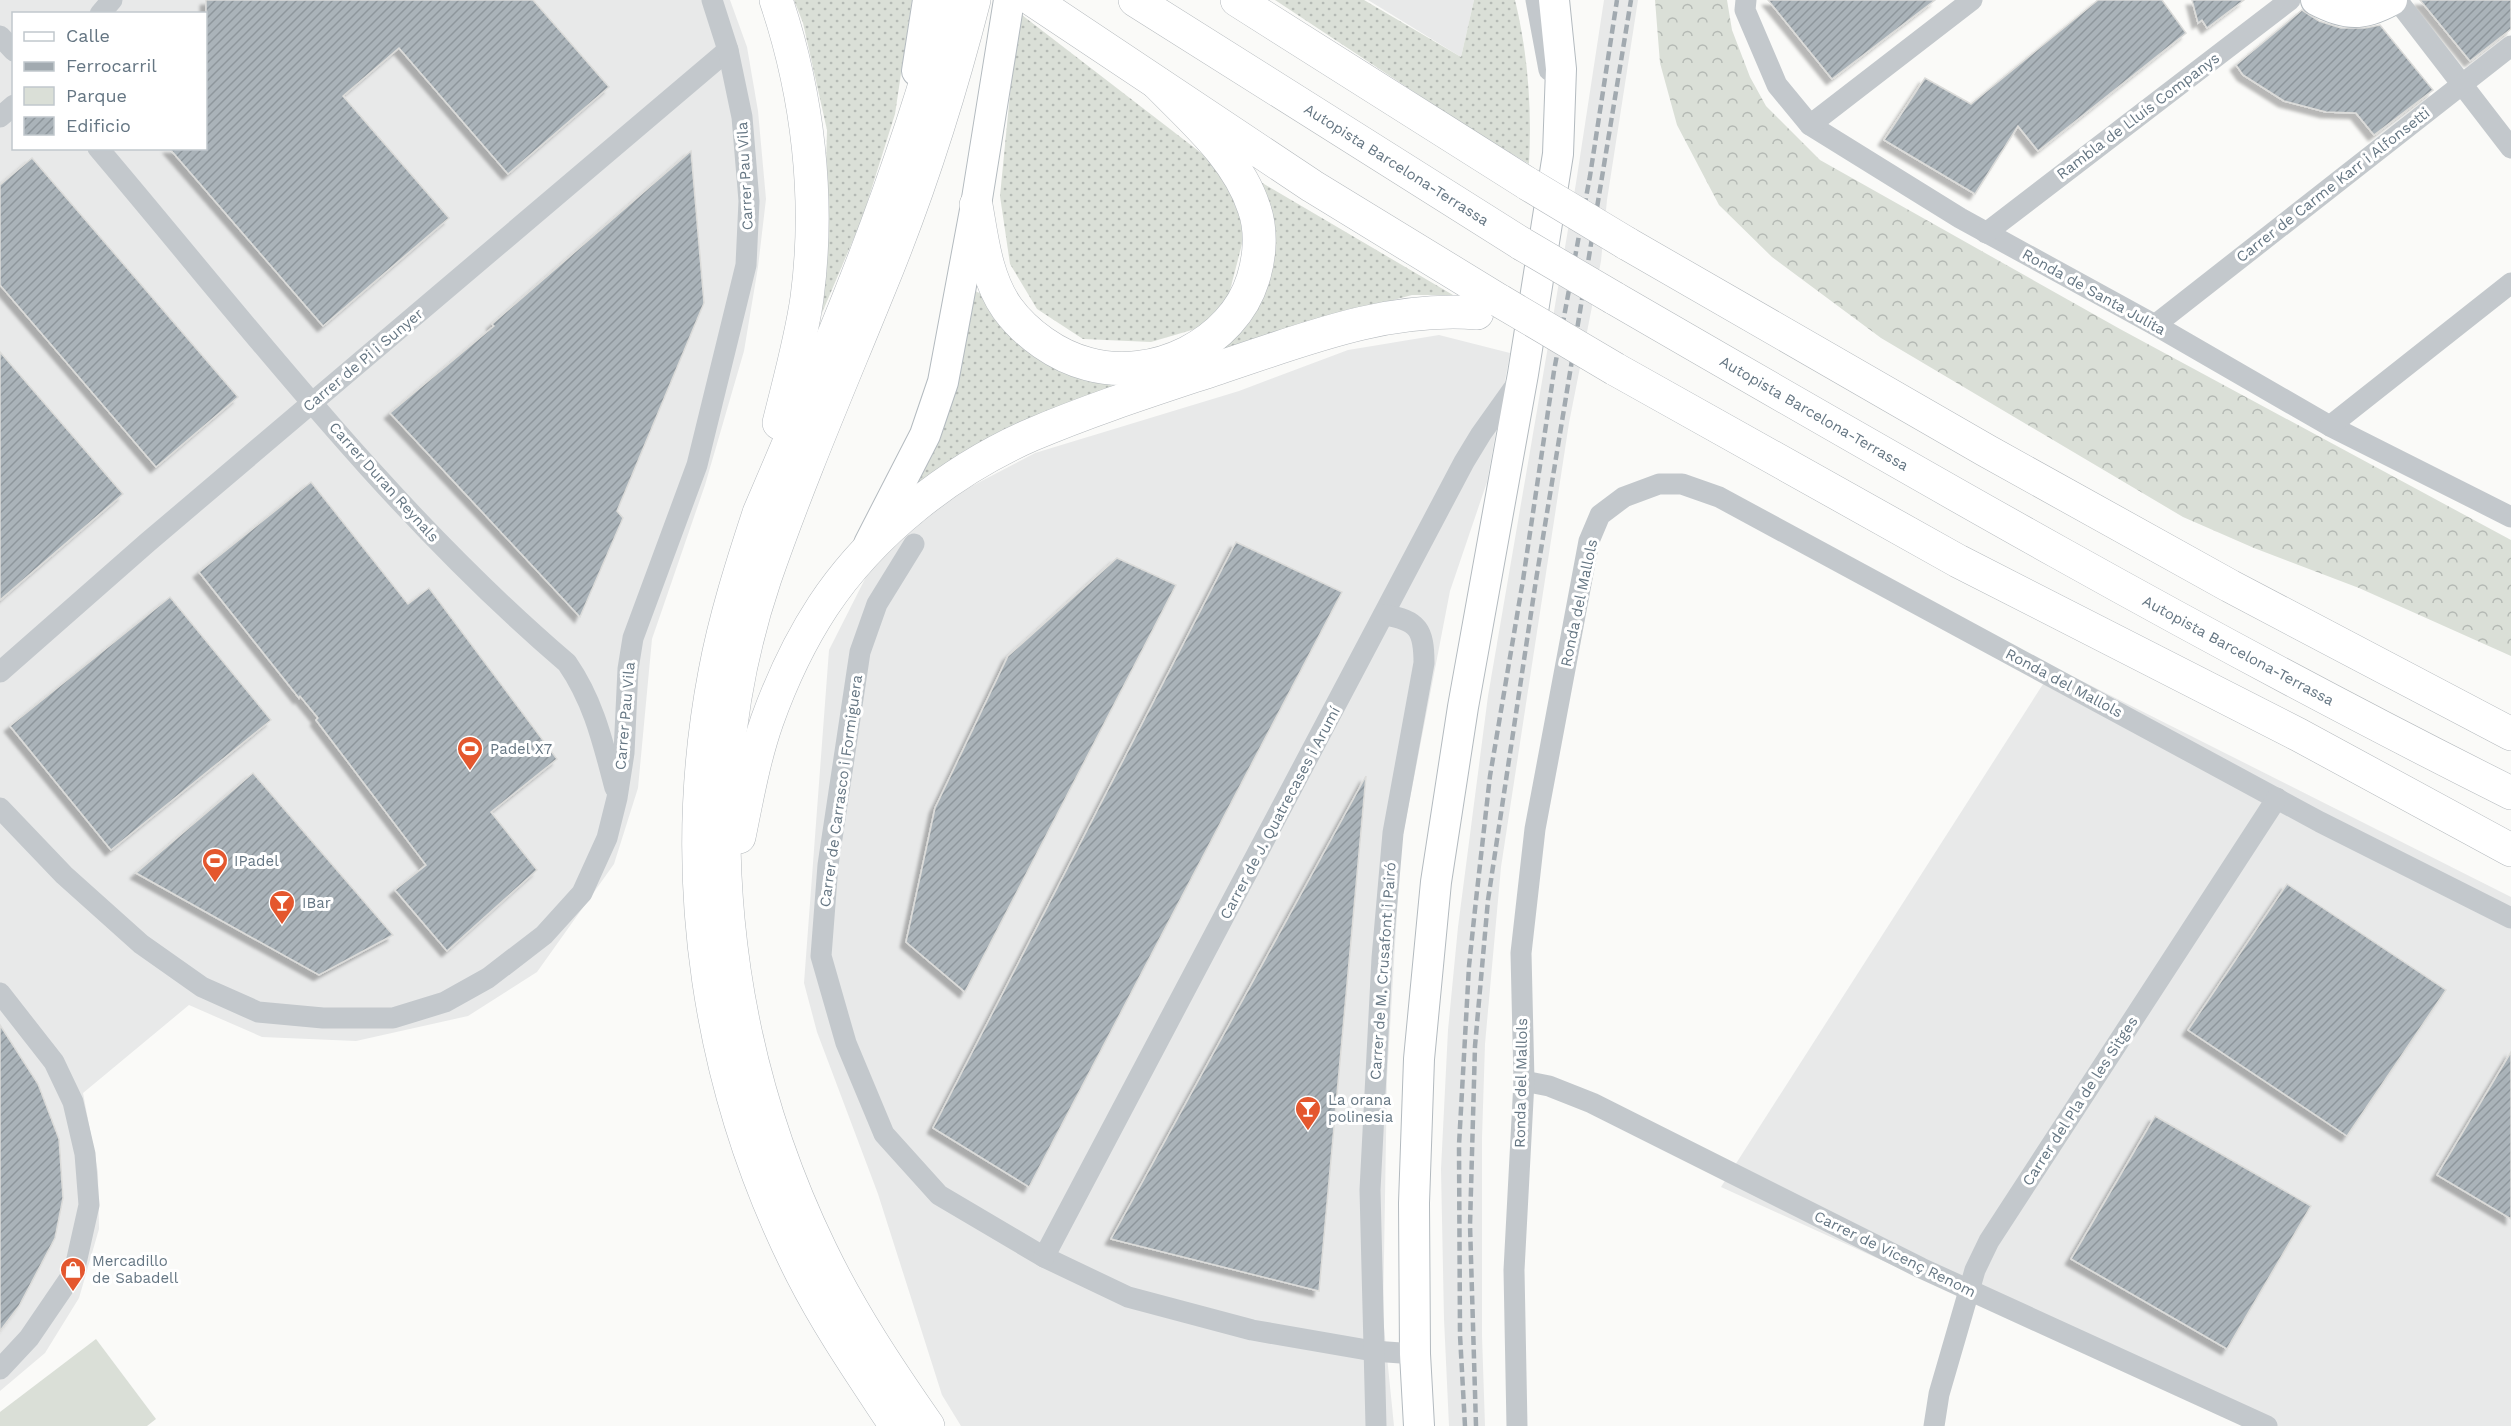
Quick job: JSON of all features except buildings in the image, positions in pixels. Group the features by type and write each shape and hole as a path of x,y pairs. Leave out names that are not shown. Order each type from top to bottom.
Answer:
{"highway":[{"path":"776,0 794,61 807,137 812,217 807,296 800,339 759,513 733,596 715,669 702,763 698,833 699,905 709,988 720,1046 753,1159 775,1216 819,1306 896,1426"},
{"path":"759,513 862,264 908,140 931,71 949,0"},
{"path":"928,1426 843,1293 822,1253 782,1162 759,1087 747,1036 734,961 726,894 726,784 732,723 746,652 764,581 833,397 880,286 928,159 974,0"},
{"name":"Autopista Barcelona-Terrassa","path":"1135,0 1522,244 1958,498 2302,685 2511,793"},
{"path":"1237,0 1528,184 1626,243 2027,474 2229,586 2511,734"},
{"path":"1044,8 1312,186 1488,307 1505,316 1537,323 1958,561 2299,735 2511,850"},
{"path":"976,205 988,266 996,288 1008,308 1043,343 1066,356 1103,367 1144,366 1194,350 1218,334 1237,314 1246,299 1257,266 1259,229 1255,209 1230,162 1211,138 1158,84"},
{"path":"726,894 759,746 775,701 797,653 823,606 864,554 904,517 960,474 1030,436 1086,414 1299,341 1379,318 1488,307"}],"main road":[{"path":"908,140 928,0"},
{"path":"864,554 925,435 943,382 976,205 1009,0"},
{"path":"1419,1426 1415,1354 1416,1121 1419,1059 1436,882 1465,695 1523,374 1558,154 1562,69 1554,0"},
{"path":"2316,0 2337,10 2355,6 2373,10 2394,0"}],"street":[{"path":"102,12 112,0"},
{"name":"Carrer Pau Vila","path":"0,808 64,875 141,944 202,987 258,1012 323,1018 393,1018 445,1002 488,978 544,935 582,893 607,838 617,798 624,753 628,669 633,638 697,465 746,266 749,235 742,117 728,50 712,0"},
{"path":"1536,0 1561,125"},
{"name":"Ronda de Santa Julita","path":"1746,0 1745,10 1777,85 1810,125 1986,233 2156,325 2330,426 2509,513"},
{"path":"1810,125 1972,0"},
{"name":"Rambla de Lluís Companys","path":"1986,233 2290,0"},
{"path":"2394,0 2511,148"},
{"path":"0,36 12,49"},
{"name":"Carrer de Carme Karr i Alfonsetti","path":"2156,325 2511,46"},
{"name":"Carrer de Pi i Sunyer","path":"0,672 147,542 728,50"},
{"path":"0,117 12,107"},
{"name":"Carrer Duran Reynals","path":"100,150 357,456 432,536 567,663 582,683 598,722 617,798"},
{"path":"2330,426 2511,283"},
{"name":"Carrer de J. Quatrecases i Arumí","path":"1044,1257 1464,462 1480,434 1523,374"},
{"name":"Ronda del Mallols","path":"1517,1426 1514,1270 1524,1080 1521,953 1535,829 1589,542 1600,516 1623,497 1659,484 1682,484 1719,497 2277,798 2511,918"},
{"name":"Carrer de Carrasco i Formiguera","path":"914,544 877,604 860,652 828,865 821,956 846,1043 884,1134 939,1195 1044,1257 1128,1297 1252,1330 1373,1350 1415,1354"},
{"name":"Carrer de M. Crusafont i Pairó","path":"1376,1426 1370,1190 1382,958 1394,833 1424,663 1424,642 1417,626 1400,618 1385,615"},
{"name":"Carrer del Pla de les Sitges","path":"1934,1426 1939,1394 1971,1291 1975,1270 1989,1241 2277,798"},
{"path":"0,993 54,1062 73,1102 85,1154 89,1205 74,1272 29,1338 0,1370"},
{"name":"Carrer de Vicenç Renom","path":"1524,1080 1549,1086 1592,1103 1921,1268 2267,1426"}],"shaded area":[{"path":"0,0 730,0 747,47 758,111 766,199 758,267 744,351 705,485 652,639 638,788 614,864 537,972 468,1016 356,1041 262,1037 189,1005 83,1093 98,1172 99,1229 79,1298 45,1353 0,1391"},
{"path":"1368,0 1474,0 1461,57"},
{"path":"1604,0 1638,0 1607,200 1601,261 1569,423 1501,867 1485,1044 1482,1138 1482,1336 1485,1426 1449,1426 1441,1169 1448,1030 1458,927 1488,696 1576,183"},
{"path":"1439,335 1510,353 1487,482 1450,591 1401,845 1387,1078 1383,1317 1394,1426 961,1426 942,1395 878,1194 817,1032 804,983 829,650 871,567 947,499 1035,453 1239,391 1348,350"},
{"path":"2054,667 2511,897 2511,1426 2245,1426 1721,1187"}],"green space":[{"path":"794,0 912,0 895,114 862,219 822,313 827,130 803,23"},
{"path":"1275,0 1364,0 1461,57 1474,0 1515,0 1528,81 1529,164 1461,123"},
{"path":"1655,0 1727,0 1732,30 1750,77 1766,106 1820,160 2120,329 2511,540 2511,656 2359,588 2254,548 2183,517 1881,338 1772,257 1719,205 1677,125 1660,63"},
{"path":"1018,12 1209,159 1241,201 1243,240 1228,298 1202,327 1151,342 1083,339 1037,309 1010,264 1000,196"},
{"path":"1259,181 1453,295 1412,295 1274,332 1213,357 1250,313"},
{"path":"975,291 986,296 1062,369 1119,388 916,486 944,425"},
{"path":"96,1339 156,1419 147,1426 0,1426 0,1412"}],"railway":[{"path":"1465,1426 1460,1335 1459,1145 1469,966 1476,900 1490,776 1523,580 1554,371 1590,176 1617,0"},
{"path":"1476,1426 1470,1225 1475,1046 1488,900 1536,580 1631,0"}],"place":[{"name":"Padel X7","path":"470,772"},
{"name":"IPadel","path":"215,884"},
{"name":"IBar","path":"282,926"},
{"name":"La orana polinesia","path":"1308,1132"},
{"name":"Mercadillo de Sabadell","path":"73,1293"}]}
